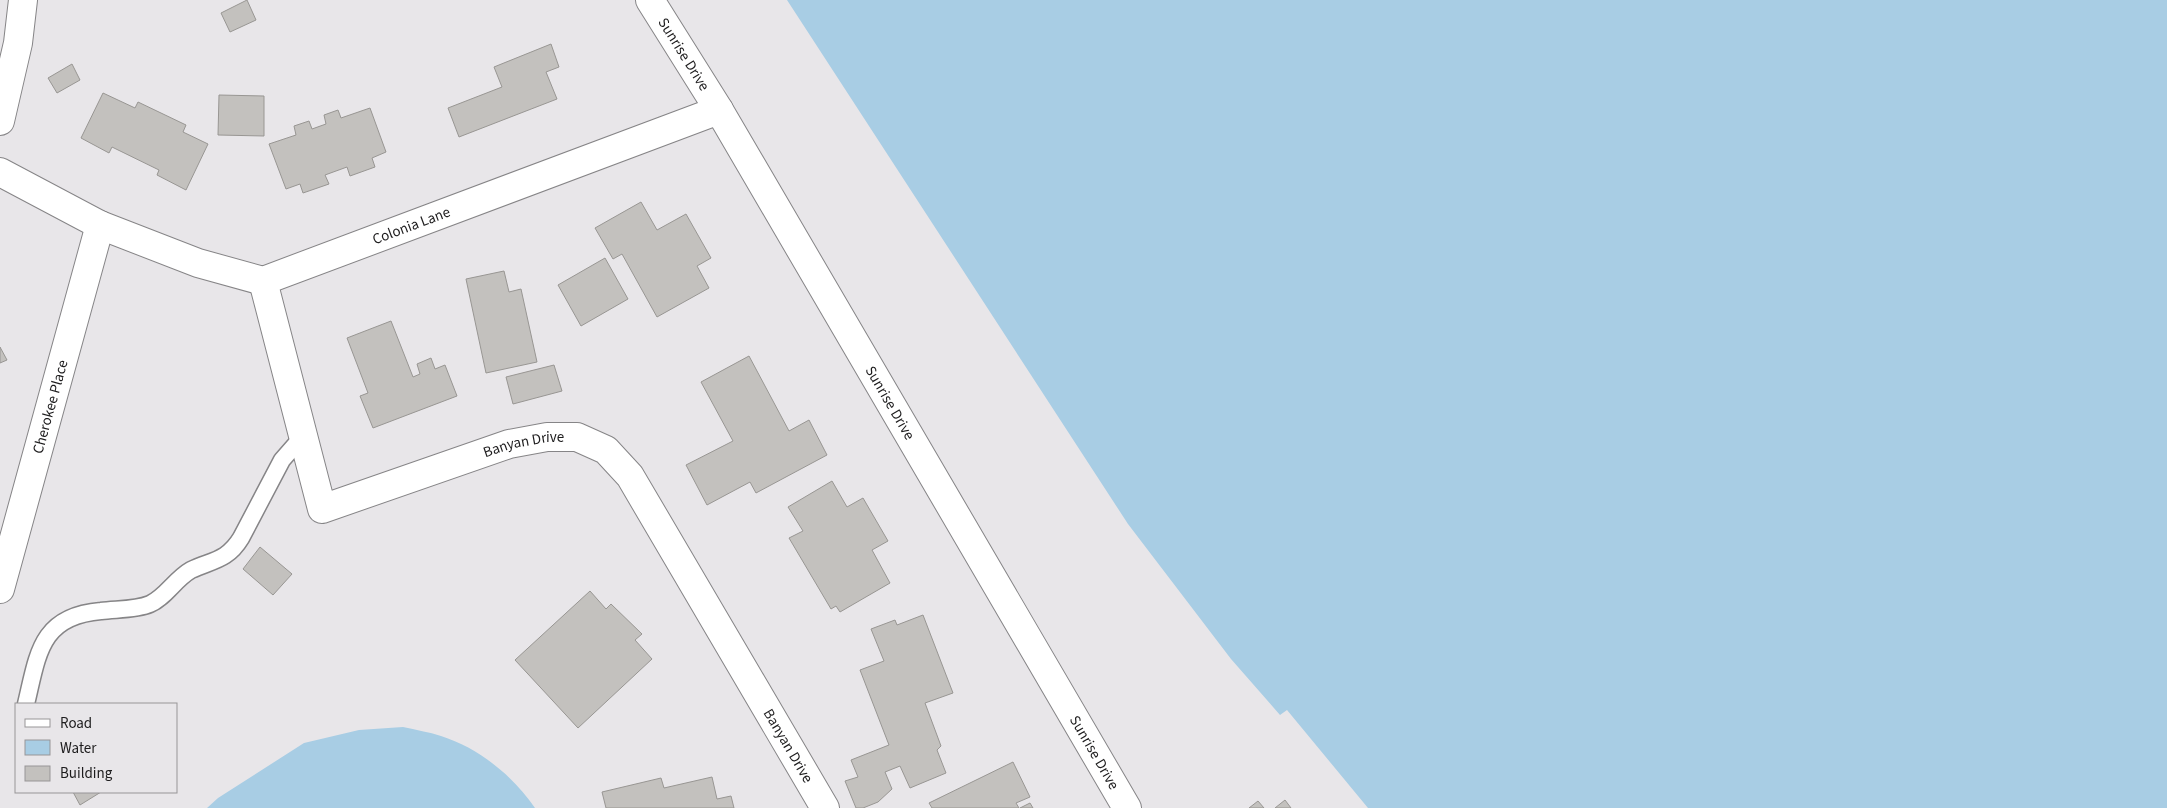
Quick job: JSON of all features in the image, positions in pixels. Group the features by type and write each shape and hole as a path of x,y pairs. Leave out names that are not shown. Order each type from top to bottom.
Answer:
{"street":[{"path":"0,121 18,42 23,0"},
{"name":"Sunrise Drive","path":"650,0 719,110 1127,808"},
{"name":"Colonia Lane","path":"264,281 719,110"},
{"path":"0,172 100,226 198,263 264,281"},
{"name":"Cherokee Place","path":"0,589 100,226"},
{"name":"Banyan Drive","path":"264,281 322,509 509,444 547,437 577,437 606,450 630,476 825,808"}],"lane":[{"path":"26,703 38,655 44,641 53,629 80,613 150,604 189,572 222,558 235,548 282,460 303,436"}],"water":[{"path":"787,0 2167,0 2167,808 1368,808 1287,710 1280,715 1231,659 1128,524"},
{"path":"403,727 441,736 469,748 506,774 535,808 207,808 218,798 304,743 359,730"}],"building":[{"path":"247,0 256,20 230,32 221,13"},
{"path":"551,44 559,67 546,72 557,99 459,137 448,108 502,87 494,67"},
{"path":"72,64 80,80 57,93 48,78"},
{"path":"103,93 135,108 138,102 186,125 183,132 208,144 186,190 157,175 159,170 112,147 109,153 81,138"},
{"path":"219,95 264,96 264,136 218,135"},
{"path":"370,108 386,152 372,158 375,167 350,176 347,167 325,175 329,184 303,193 300,184 286,189 269,144 296,135 294,126 309,121 312,129 326,124 324,115 338,110 341,118"},
{"path":"641,202 657,230 686,214 711,258 697,266 709,288 657,317 622,254 613,259 595,228"},
{"path":"605,258 628,299 581,326 558,285"},
{"path":"504,271 509,292 521,289 537,362 486,373 466,279"},
{"path":"391,321 413,377 420,374 417,364 431,358 435,369 445,365 457,396 373,428 360,396 368,393 347,338"},
{"path":"0,347 7,360 0,363"},
{"path":"749,356 789,431 809,420 827,455 756,493 750,482 707,505 686,465 733,441 701,382"},
{"path":"554,365 562,391 513,404 506,377"},
{"path":"832,481 847,507 863,498 888,541 872,550 890,583 840,612 836,606 831,609 789,538 803,531 788,507"},
{"path":"260,547 292,574 273,595 243,569"},
{"path":"590,591 606,609 611,604 642,634 635,640 652,659 578,728 515,660"},
{"path":"923,615 953,693 925,703 941,746 937,750 946,773 910,788 900,766 885,772 892,789 878,802 863,808 856,808 845,781 858,777 851,760 889,745 860,670 884,661 871,629 895,620 897,625"},
{"path":"1013,762 1030,797 1016,803 1019,808 932,808 929,803"},
{"path":"712,777 717,799 731,796 734,808 606,808 602,792 661,778 664,788"},
{"path":"74,793 99,793 80,805"},
{"path":"1285,800 1291,808 1275,808"},
{"path":"1258,801 1264,808 1249,808"},
{"path":"1030,803 1033,808 1020,808"}]}
